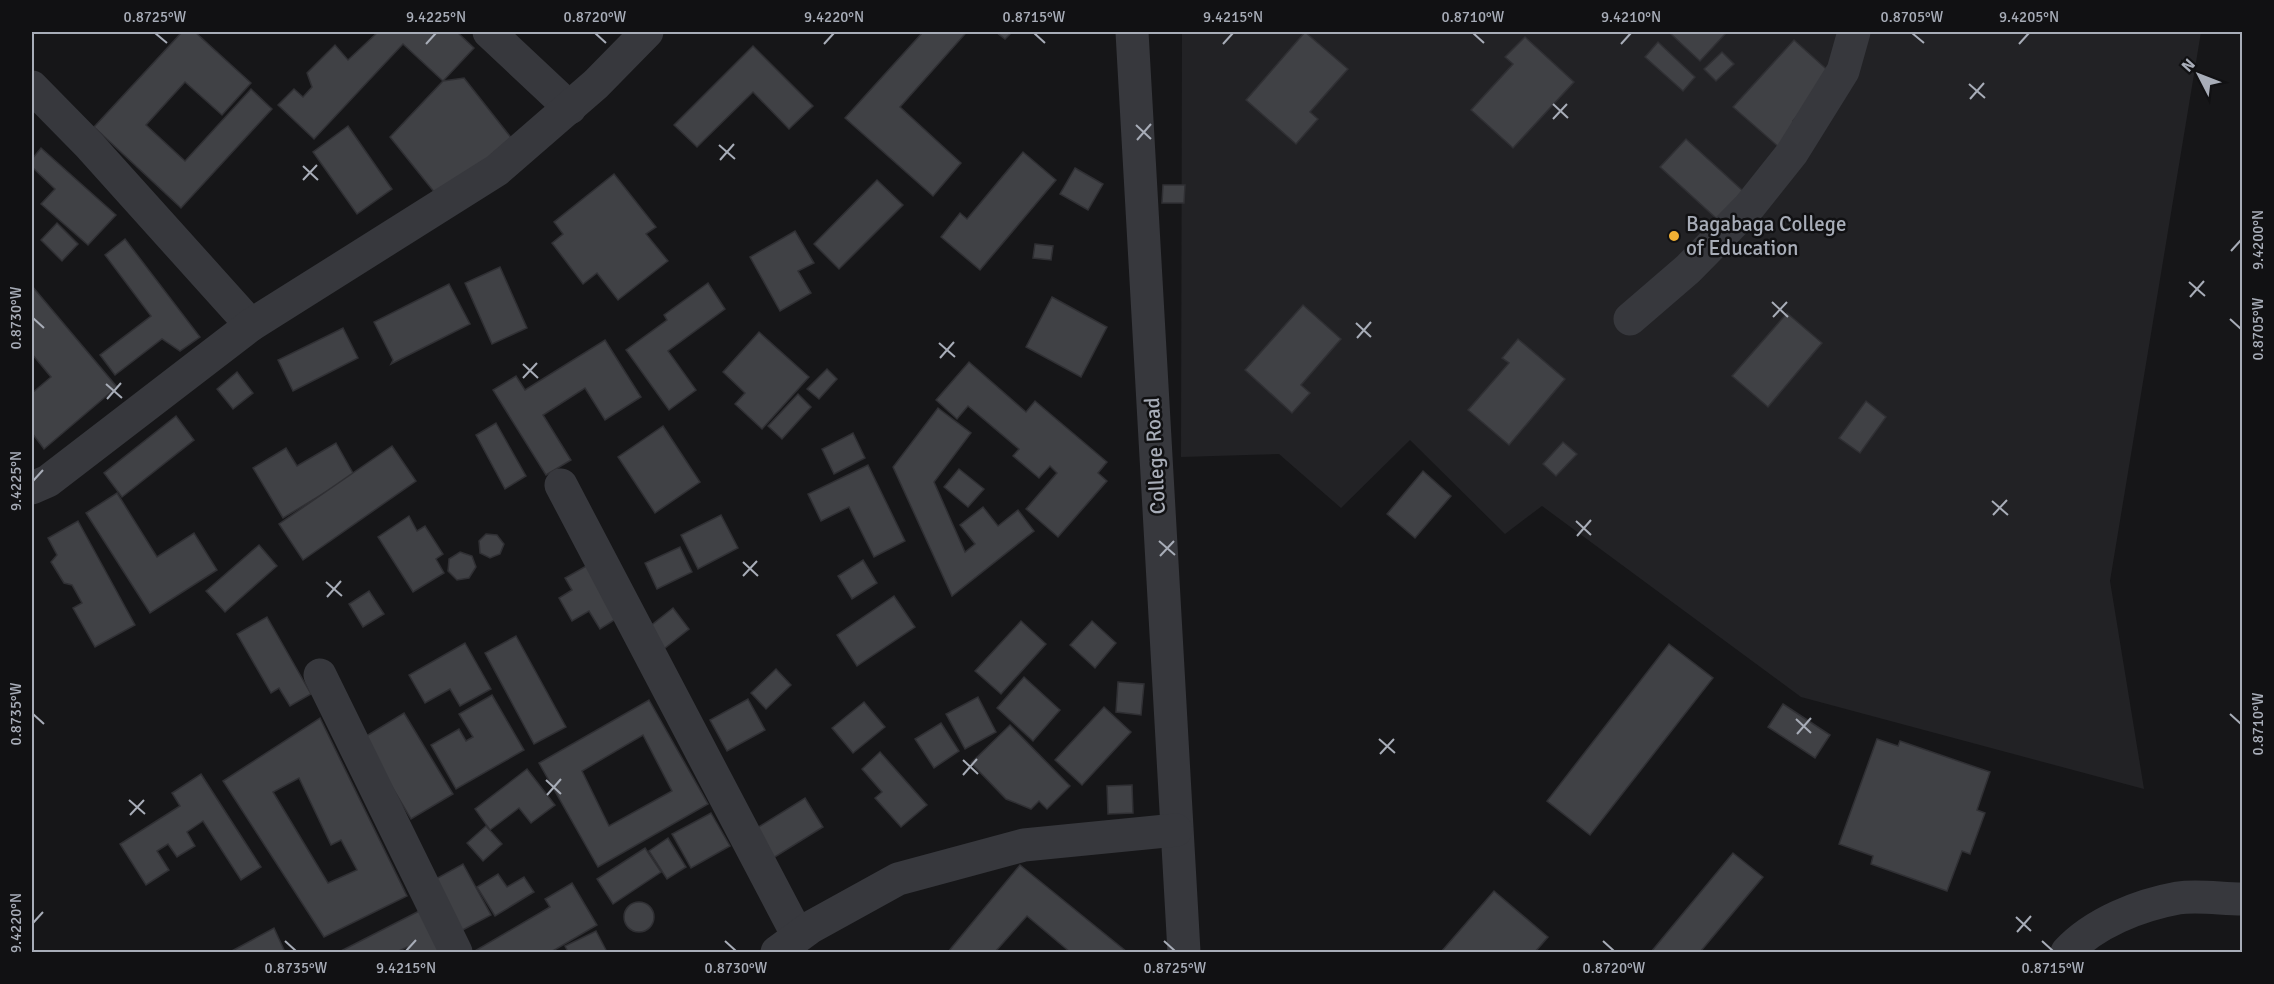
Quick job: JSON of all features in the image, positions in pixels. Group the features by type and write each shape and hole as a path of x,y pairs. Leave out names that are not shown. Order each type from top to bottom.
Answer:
{"street":[{"path":"489,32 570,108"},
{"path":"32,488 48,481 251,325 497,170 570,108 647,32"},
{"name":"College Road","path":"1132,32 1184,952"},
{"path":"1630,319 1688,269 1749,207 1792,153 1843,71 1854,32"},
{"path":"32,87 89,145 251,325"},
{"path":"561,485 788,944 811,927 898,879 1024,845 1176,830"},
{"path":"320,675 456,952"},
{"path":"2067,952 2104,923 2146,906 2180,898 2242,899"}],"shaded area":[{"name":"Bagabaga College of Education","path":"1182,32 2201,32 2110,581 2144,789 1801,697 1542,506 1505,534 1410,440 1341,508 1279,454 1181,457"}],"building":[{"path":"182,32 195,32 251,83 222,115 185,82 146,125 185,161 251,89 272,109 181,208 94,127"},
{"path":"378,32 457,32 474,48 443,81 403,44 314,139 278,105 294,89 303,97 312,87 307,73 335,45 348,60"},
{"path":"923,32 962,32 965,34 900,107 961,163 933,196 845,118"},
{"path":"996,32 1012,32 1005,39"},
{"path":"1305,32 1348,69 1310,112 1318,119 1296,144 1246,100"},
{"path":"1673,32 1727,32 1700,61 1671,34"},
{"path":"1525,37 1574,82 1513,148 1471,110 1513,64 1505,57"},
{"path":"1794,40 1833,75 1793,121 1801,128 1781,149 1733,107"},
{"path":"1658,42 1695,77 1683,91 1645,57"},
{"path":"753,46 813,106 789,129 753,92 697,147 674,125"},
{"path":"1722,52 1734,64 1716,81 1704,69"},
{"path":"464,78 513,140 439,198 390,137 443,81"},
{"path":"348,126 392,189 357,214 313,152"},
{"path":"1686,139 1743,191 1717,219 1660,167"},
{"path":"41,148 116,215 88,245 41,204 55,189 32,167 32,159"},
{"path":"1023,152 1056,180 980,270 941,237 960,213 967,219"},
{"path":"1075,168 1103,184 1088,210 1060,194"},
{"path":"614,174 656,227 646,234 668,261 618,300 597,273 583,284 552,243 563,234 554,222"},
{"path":"877,180 903,205 839,269 814,244"},
{"path":"1163,185 1185,185 1184,203 1162,203"},
{"path":"57,223 78,244 62,261 41,240"},
{"path":"795,231 814,263 798,271 811,293 780,311 750,257"},
{"path":"125,239 200,337 180,351 162,339 115,375 100,355 151,316 105,255"},
{"path":"1035,244 1053,246 1051,260 1033,258"},
{"path":"500,267 527,328 492,344 465,283"},
{"path":"708,283 725,309 668,351 696,390 669,410 626,350 667,320 664,315"},
{"path":"449,284 470,324 391,364 393,360 374,322"},
{"path":"32,286 117,387 44,449 32,433 32,393 51,377 32,354"},
{"path":"1052,297 1107,327 1081,377 1026,347"},
{"path":"1303,305 1341,339 1301,385 1310,393 1292,413 1245,370"},
{"path":"1787,313 1822,343 1768,407 1732,376"},
{"path":"343,328 358,358 293,391 278,360"},
{"path":"759,332 809,377 762,429 735,404 745,393 723,372"},
{"path":"1518,339 1565,379 1509,445 1468,410 1509,363 1502,358"},
{"path":"605,340 641,397 605,420 585,388 543,415 571,460 546,475 493,390 516,376 525,390"},
{"path":"969,362 1026,412 1035,401 1107,462 1098,473 1107,481 1058,537 1026,509 1057,473 1050,466 1039,478 1013,456 1019,449 968,406 957,419 936,400"},
{"path":"827,369 837,379 819,399 807,389"},
{"path":"237,372 253,393 233,409 217,389"},
{"path":"798,394 811,407 782,439 768,426"},
{"path":"1866,401 1886,417 1860,453 1839,438"},
{"path":"938,408 971,433 934,482 965,552 975,544 960,525 983,507 998,526 1018,510 1034,531 952,596 893,467"},
{"path":"176,416 194,440 122,497 104,473"},
{"path":"496,423 526,476 505,489 476,435"},
{"path":"663,426 700,482 655,513 618,457"},
{"path":"853,433 865,458 834,474 822,449"},
{"path":"1563,442 1577,454 1556,476 1543,464"},
{"path":"336,443 354,475 283,518 253,468 286,448 297,466"},
{"path":"392,446 416,481 303,560 279,524"},
{"path":"868,465 905,541 874,557 849,507 821,521 808,494"},
{"path":"959,469 984,489 968,507 944,487"},
{"path":"1423,471 1451,496 1415,538 1387,514"},
{"path":"117,493 157,557 194,533 217,570 150,613 86,513"},
{"path":"721,515 738,548 698,569 681,535"},
{"path":"409,516 417,531 425,526 443,554 436,559 444,573 413,592 378,537"},
{"path":"78,521 135,625 95,647 73,608 82,603 72,585 64,583 51,562 57,555 48,538"},
{"path":"486,534 497,535 504,544 500,554 490,558 480,553 479,541"},
{"path":"259,545 277,566 225,612 206,591"},
{"path":"680,547 692,572 657,589 645,563"},
{"path":"460,552 472,556 476,567 469,578 457,580 448,571 449,559"},
{"path":"863,560 877,583 852,599 838,576"},
{"path":"588,565 619,617 600,629 589,611 572,621 559,598 572,590 565,578"},
{"path":"369,591 384,614 363,627 349,604"},
{"path":"894,596 915,627 857,666 837,635"},
{"path":"673,608 689,629 660,652 644,631"},
{"path":"267,617 311,694 290,706 279,688 271,693 237,634"},
{"path":"1021,621 1046,644 1001,694 975,671"},
{"path":"1092,621 1116,643 1095,668 1070,645"},
{"path":"516,636 566,727 534,744 485,653"},
{"path":"465,643 491,689 460,706 450,689 425,703 409,675"},
{"path":"1669,644 1713,678 1590,835 1547,801"},
{"path":"776,669 791,685 766,709 751,693"},
{"path":"1024,677 1060,710 1033,741 997,708"},
{"path":"1118,682 1144,684 1141,715 1116,712"},
{"path":"492,695 524,750 456,789 431,745 459,729 466,741 473,737 459,714"},
{"path":"978,697 996,732 965,749 946,714"},
{"path":"748,699 765,730 727,751 710,720"},
{"path":"649,700 708,804 598,867 539,763","holes":["643,735 672,791 609,826 582,771"]},
{"path":"864,702 885,727 853,753 832,728"},
{"path":"1783,704 1830,735 1815,758 1768,727"},
{"path":"1104,707 1131,732 1082,785 1055,760"},
{"path":"404,713 453,794 411,819 363,738"},
{"path":"320,718 407,896 324,937 223,781","holes":["299,778 331,845 341,840 357,870 328,883 273,792"]},
{"path":"941,723 959,751 934,768 915,739"},
{"path":"1010,725 1070,786 1047,809 1039,801 1031,809 1006,799 971,763"},
{"path":"1877,739 1898,746 1900,741 1990,772 1977,810 1985,813 1970,854 1962,851 1947,891 1871,864 1873,856 1839,844"},
{"path":"880,752 927,805 901,827 875,798 882,792 862,769"},
{"path":"527,769 555,805 531,823 519,808 490,830 475,809"},
{"path":"201,774 261,867 241,880 203,821 187,832 195,846 177,857 168,844 157,851 169,870 146,885 120,844 180,806 172,793"},
{"path":"1132,785 1133,813 1108,814 1107,786"},
{"path":"805,798 823,827 770,860 752,831"},
{"path":"711,813 730,846 691,868 672,834"},
{"path":"486,826 502,844 483,861 467,843"},
{"path":"668,838 686,867 667,879 649,851"},
{"path":"645,848 661,872 613,904 597,879"},
{"path":"1733,853 1763,877 1700,952 1651,952"},
{"path":"463,864 491,915 459,932 432,881"},
{"path":"1020,865 1127,952 1070,952 1027,916 995,952 948,952"},
{"path":"498,874 507,887 524,877 534,892 495,916 477,887"},
{"path":"572,883 597,925 551,952 473,952 550,907 545,899"},
{"path":"1494,891 1548,937 1535,952 1441,952"},
{"path":"639,902 645,903 653,911 653,923 645,931 639,932 633,931 625,923 624,917 625,911 633,903"},
{"path":"421,910 442,952 410,952 407,947 397,952 339,952"},
{"path":"274,928 285,952 230,952"},
{"path":"596,931 607,952 568,952 565,946"}],"place":[{"name":"Bagabaga College of Education","path":"1674,236"}]}
